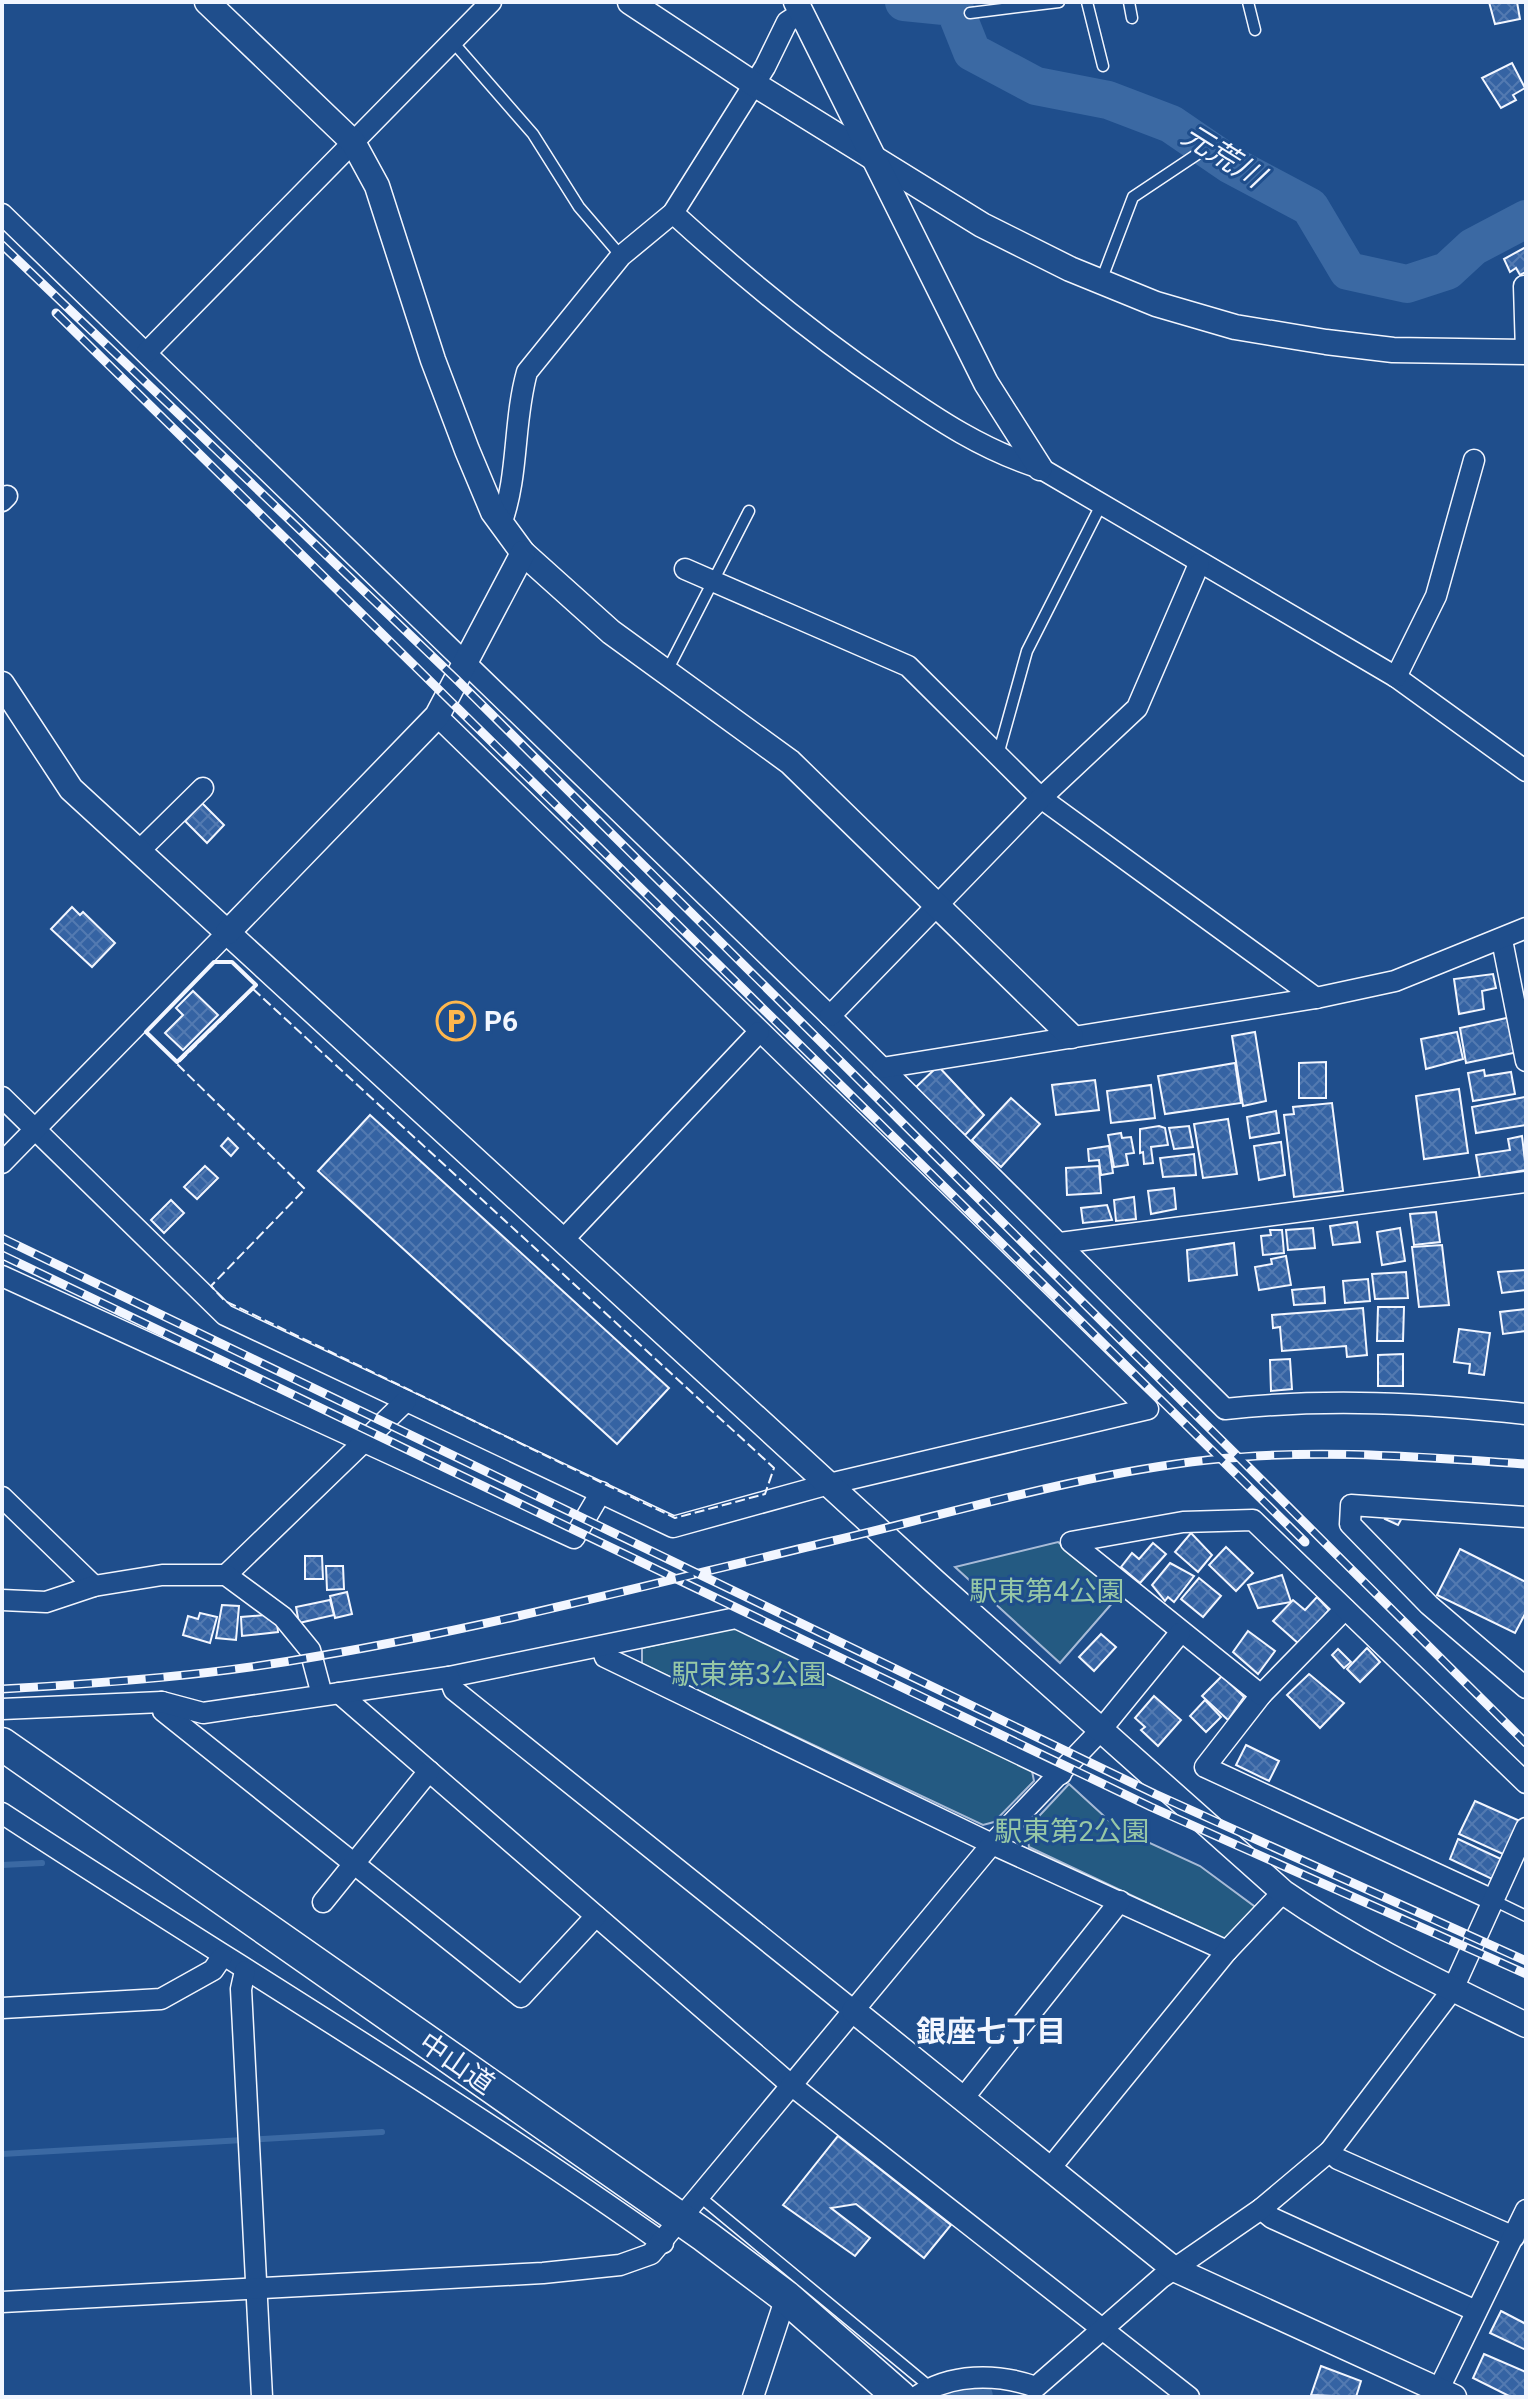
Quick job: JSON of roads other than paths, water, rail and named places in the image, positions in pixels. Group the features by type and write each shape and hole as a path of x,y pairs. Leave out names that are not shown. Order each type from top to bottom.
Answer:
{"highway":[{"name":"中山道","path":"2,1744 681,2219 911,2394"}],"street":[{"path":"207,2 353,142 377,186 433,360 467,450 501,524 523,553 611,632 790,762 1071,1036"},
{"path":"147,352 491,2"},
{"path":"630,2 754,84 982,225 1101,282 1156,304 1251,329 1393,350 1526,352 1524,286"},
{"path":"501,524 508,504 521,396 527,372 621,256 673,213 798,8 986,383 1040,468"},
{"path":"673,213 809,331 952,429 996,454 1040,468 1396,677 1526,771"},
{"path":"2,214 830,1016 1225,1409 1290,1402 1430,1403 1526,1414"},
{"path":"1396,677 1436,596 1474,460"},
{"path":"2,1163 437,716 523,553"},
{"path":"830,1016 1041,798 1137,708 1199,564"},
{"path":"685,569 908,666 1041,798 1316,998"},
{"path":"2,684 71,789 1100,1731 1283,1892 1394,1960 1526,2025"},
{"path":"2,1097 225,1315 673,1527 829,1484 1148,1409 437,716"},
{"path":"139,851 203,788"},
{"path":"882,1068 1316,998 1395,981 1526,928"},
{"path":"1502,940 1526,1061"},
{"path":"563,1240 759,1032"},
{"path":"1060,1243 1526,1182"},
{"path":"2,1276 574,1538 601,1492"},
{"path":"226,1575 406,1401"},
{"path":"2,1497 94,1586"},
{"path":"1526,1517 1351,1505 1350,1524 1429,1605 1526,1688"},
{"path":"1261,1695 1180,1633 1071,1542 1183,1522 1253,1520 1526,1783"},
{"path":"2,1600 46,1602 94,1586 162,1575 226,1575 267,1603 310,1650 330,1694 429,1771 791,2085 1189,2397"},
{"path":"1345,1609 1261,1695 1205,1767 1493,1900"},
{"path":"2,1709 162,1702 203,1713 449,1677 602,1648 736,1618 1061,1774"},
{"path":"2,2302 543,2273 620,2265 651,2254 992,1844 1100,1731 1180,1633"},
{"path":"602,1648 605,1657 992,1844 1227,1951"},
{"path":"449,1677 454,1690 854,2011 965,2096 1174,2269 1443,2395 1476,2311 1526,2210"},
{"path":"162,1702 163,1711 521,1997 596,1916"},
{"path":"323,1902 429,1771"},
{"path":"2,1813 222,1957 542,2158 681,2219"},
{"path":"911,2394 948,2379 1014,2379 1043,2392 1104,2328 1174,2269 1261,2209 1330,2151 1453,1989 1526,1828"},
{"path":"1052,2166 1227,1951 1283,1892"},
{"path":"965,2096 1120,1901"},
{"path":"2,2008 161,1999 213,1970 222,1957"},
{"path":"245,1971 241,1989 262,2397"},
{"path":"1330,2151 1338,2159 1514,2237"},
{"path":"1261,2209 1272,2218 1476,2311"},
{"path":"753,2397 786,2297"}],"lane":[{"path":"970,13 1059,2"},
{"path":"1087,2 1103,66"},
{"path":"1129,2 1132,18"},
{"path":"1248,2 1255,30"},
{"path":"452,41 533,134 579,207 621,256"},
{"path":"1101,282 1133,197 1196,155"},
{"path":"998,755 1027,651 1101,505"},
{"path":"667,671 749,511"},
{"path":"1493,1900 1526,1916"},
{"path":"681,2219 911,2394"}],"waterway":[{"name":"元荒川","path":"904,2 954,7 972,52 1036,86 1108,100 1171,124 1231,165 1310,207 1348,271 1407,284 1447,271 1473,247 1526,219"},
{"path":"2,1865 42,1863"},
{"path":"2,2154 382,2132"},
{"path":"960,2397 974,2397"}],"railway":[{"path":"2,245 457,680 1526,1743"},
{"path":"56,313 1305,1542"},
{"path":"2,1238 1155,1794 1526,1961"},
{"path":"2,1255 1151,1807 1526,1974"},
{"path":"2,1689 121,1681 280,1663 447,1632 1064,1484 1160,1466 1248,1456 1327,1454 1526,1464"}],"place":[{"name":"P6","path":"456,1021"}],"district":[{"name":"銀座七丁目","path":"991,2032"}],"park label":[{"name":"駅東第4公園","path":"1047,1591"},
{"name":"駅東第3公園","path":"749,1674"},
{"name":"駅東第2公園","path":"1072,1831"}]}
